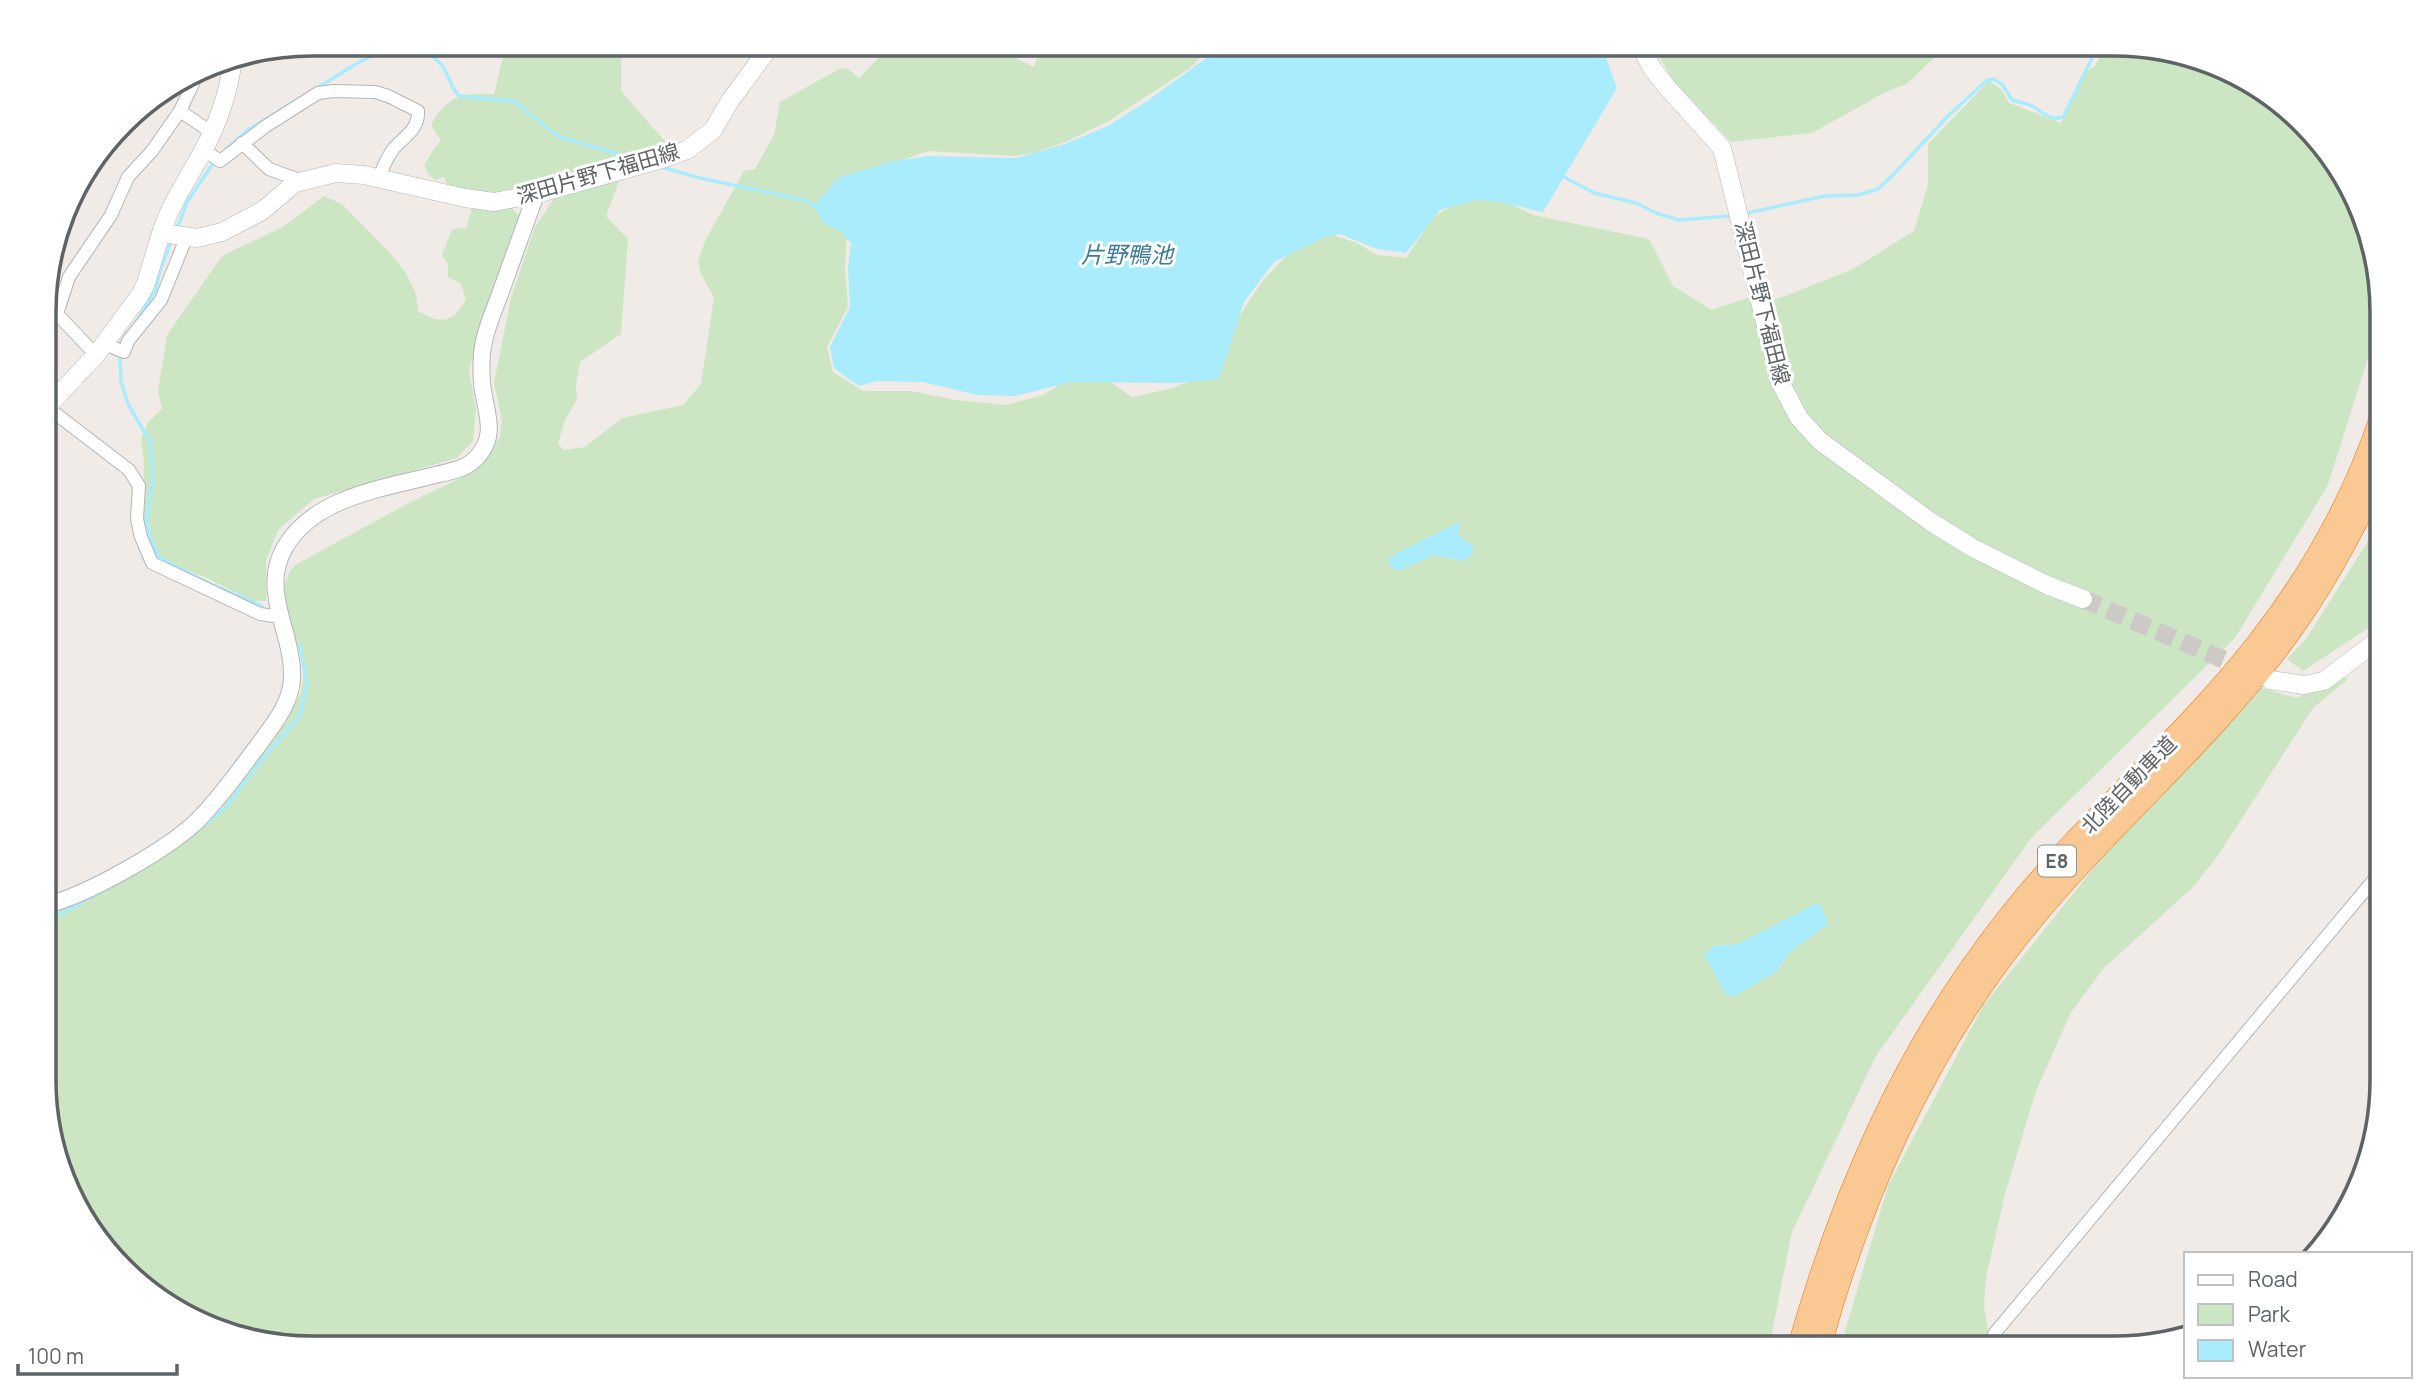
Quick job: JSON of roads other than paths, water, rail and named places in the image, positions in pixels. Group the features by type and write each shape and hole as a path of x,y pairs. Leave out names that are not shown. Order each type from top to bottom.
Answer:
{"highway":[{"name":"北陸自動車道","path":"1803,1336 1830,1245 1853,1184 1901,1084 1939,1017 2008,919 2046,873 2185,727 2260,641 2323,547 2349,497 2370,448"},
{"name":"北陸自動車道","path":"1823,1336 1849,1247 1875,1180 1895,1135 1953,1029 1994,969 2057,888 2205,732 2275,652 2311,602 2342,551 2370,493"}],"main road":[{"name":"深田片野下福田線","path":"161,233 197,238 210,236 236,226 262,211 282,192 302,181 336,173 494,202 536,194 687,150 713,130 730,101 763,56"},
{"name":"深田片野下福田線","path":"1646,56 1665,85 1722,148 1780,382 1799,418 1820,441 1931,522 1973,548 2083,599"},
{"path":"56,396 100,349 140,295 169,208 204,150 226,98 231,70"},
{"path":"2270,680 2304,685 2324,681 2370,646"}],"street":[{"path":"56,307 69,277 111,215 128,177 152,151 180,111 192,86"},
{"path":"204,150 220,161 242,143 318,93 375,92 418,111 419,117 417,124 387,159 379,179"},
{"path":"180,111 211,132"},
{"path":"242,143 269,169 302,181"},
{"path":"56,902 74,897 153,853 196,822 219,798 281,714 289,696 292,679 291,660 280,617 274,576 284,548 308,522 343,500 457,470 477,458 489,436 491,425 481,372 485,337 536,194"},
{"path":"56,320 100,349 124,352 128,341 161,300 187,236"},
{"path":"56,415 129,470 135,478 139,486 137,519 141,537 152,562 260,614 280,617"},
{"path":"1994,1334 2370,884"}],"water":[{"name":"片野鴨池","path":"1209,56 1605,56 1617,88 1543,212 1495,201 1477,200 1440,210 1406,253 1377,249 1340,234 1325,237 1274,262 1244,302 1219,379 1176,383 1071,382 1015,396 977,395 923,382 877,381 859,386 834,368 830,347 850,307 848,268 851,243 840,231 823,223 814,206 838,178 890,162 927,156 1016,158 1065,144 1108,126"},
{"path":"1461,521 1458,535 1473,546 1472,555 1462,561 1435,555 1398,571 1392,569 1388,561 1395,554"},
{"path":"1815,904 1821,905 1828,924 1789,953 1777,971 1735,996 1727,996 1704,955 1714,946 1738,944"}],"waterway":[{"path":"226,149 248,130 374,56"},
{"path":"430,56 443,67 459,96 514,101 557,136 634,159"},
{"path":"1743,214 1825,196 1858,195 1878,189 1947,117 1986,81 1994,79 2002,84 2012,100 2030,105 2049,117 2063,117 2093,56"},
{"path":"177,229 187,202 214,162"},
{"path":"661,167 804,200 816,207"},
{"path":"1560,175 1594,193 1636,203 1679,220 1731,216"},
{"path":"137,321 156,289 172,239"},
{"path":"120,355 121,381 128,404 151,443 153,480 146,519 159,557 206,582 262,606"},
{"path":"189,838 226,807 299,717 307,686 300,644"},
{"path":"56,914 63,913 153,863"}],"tunnel":[{"path":"2083,599 2250,671"}]}
